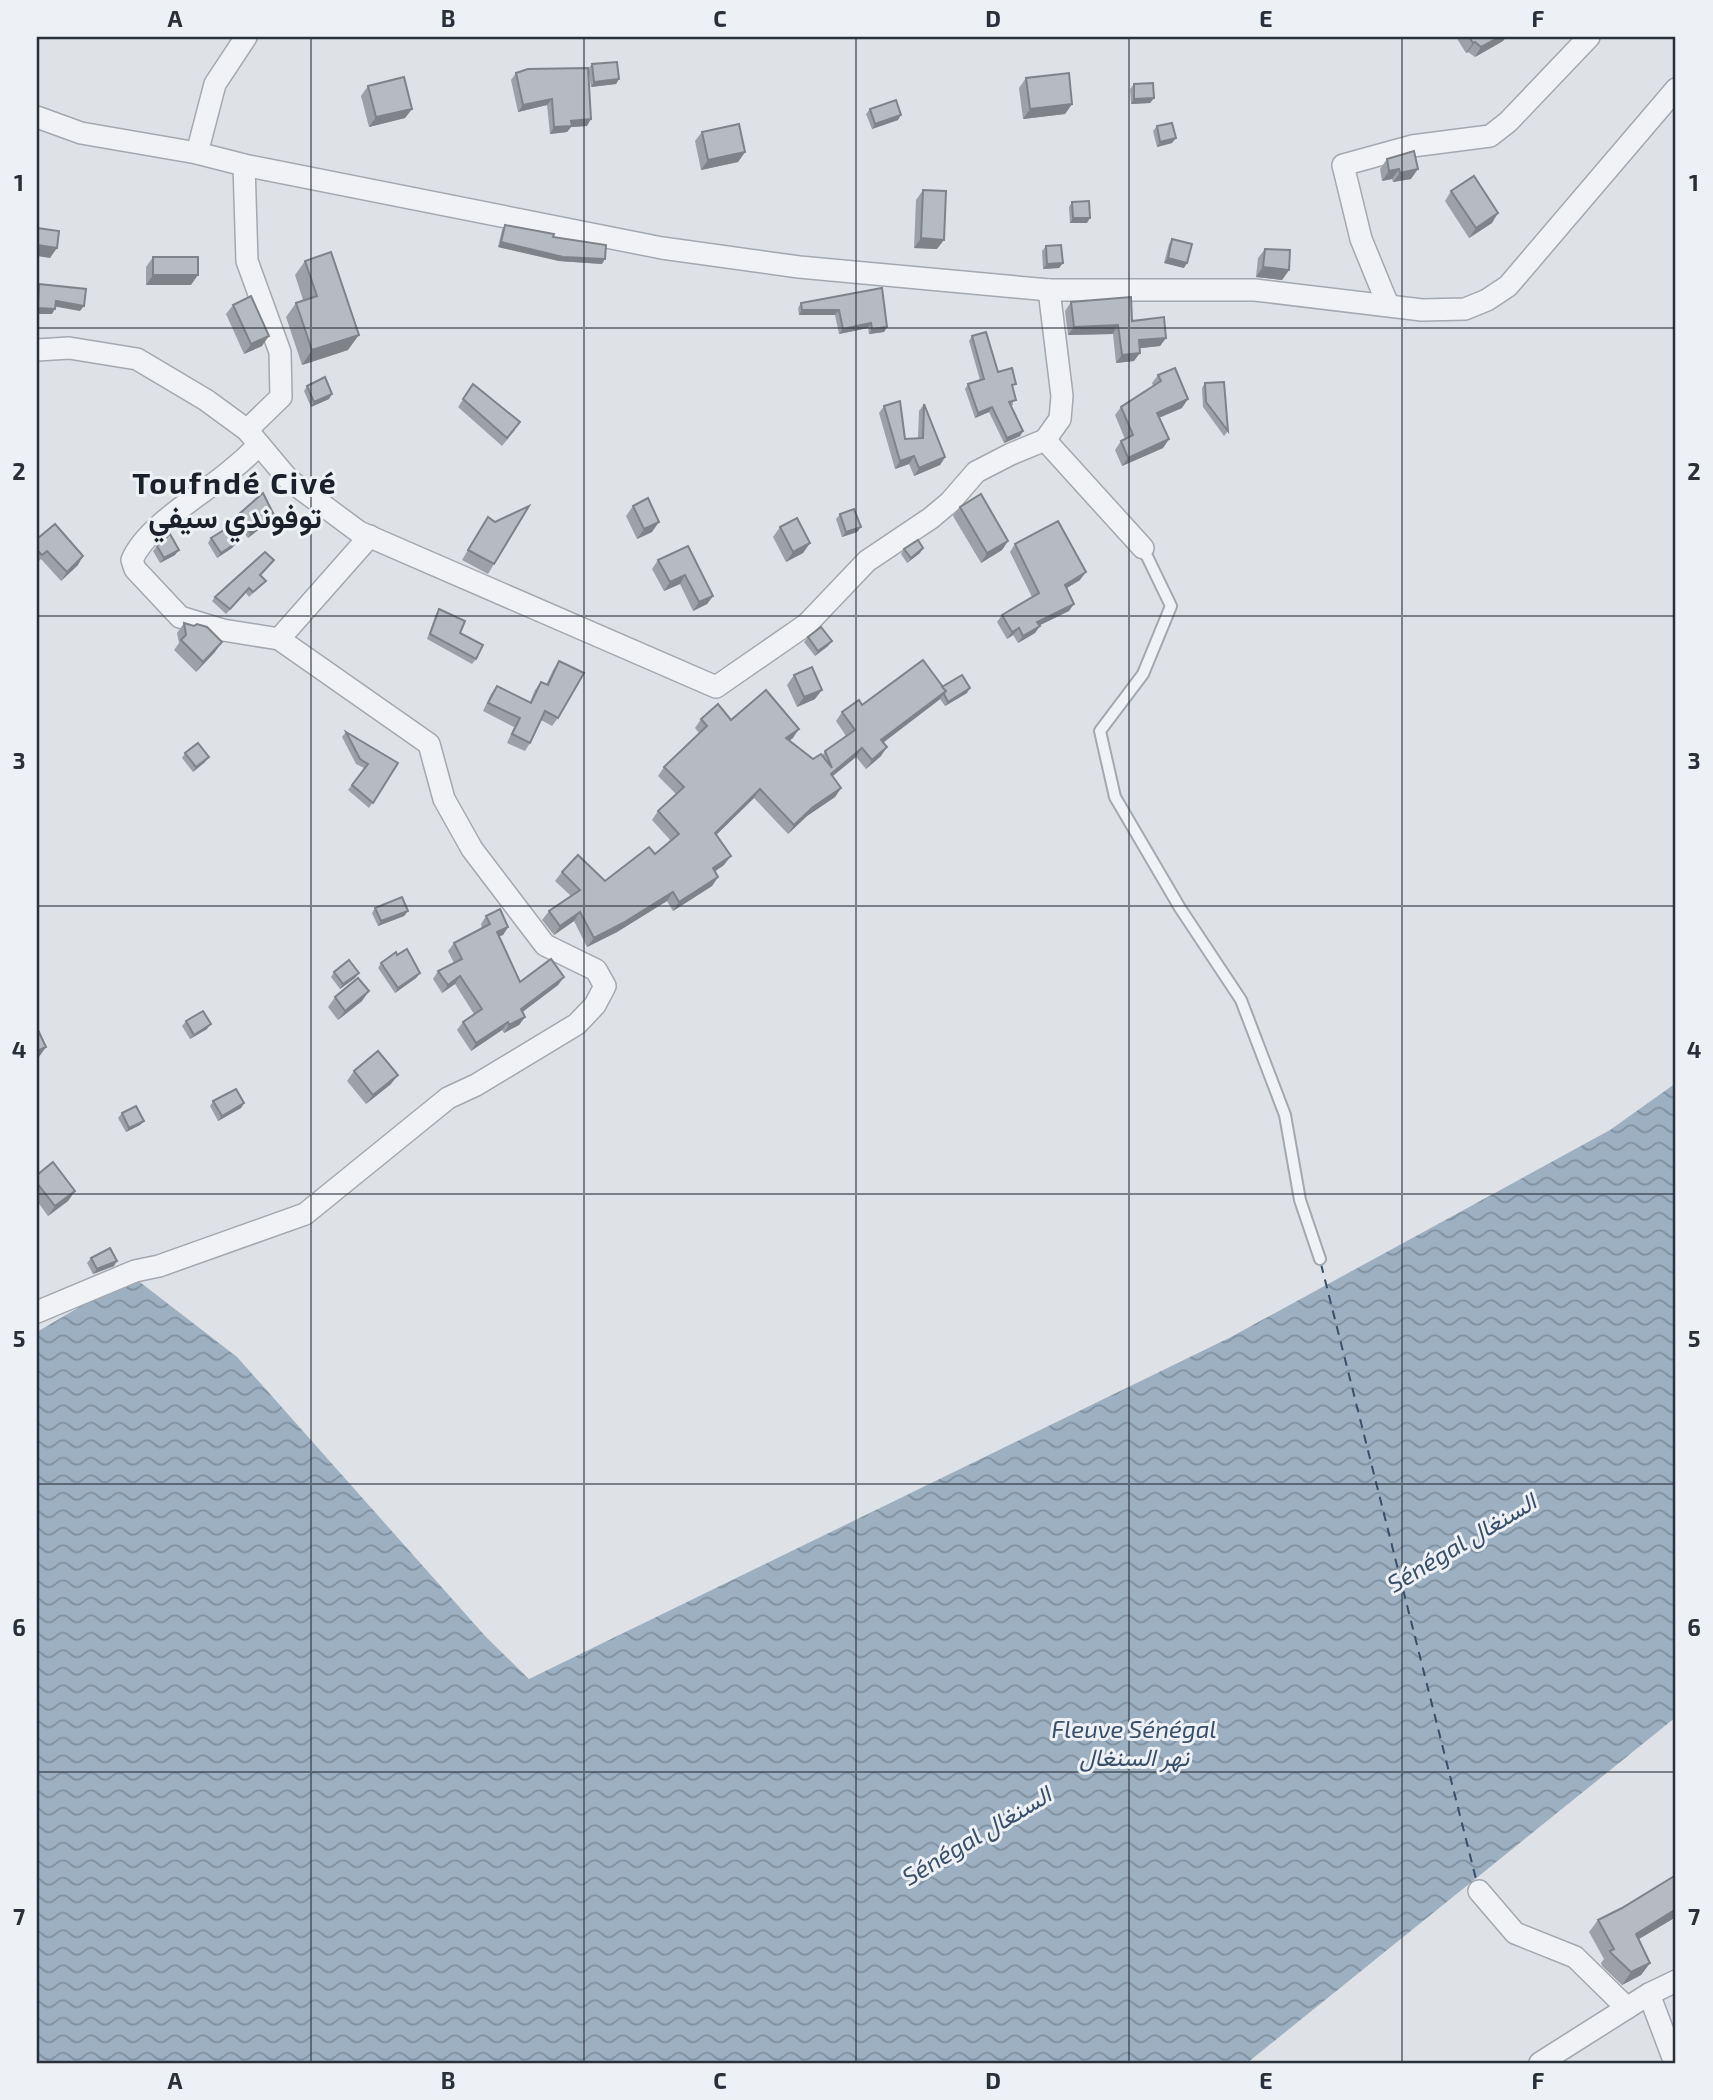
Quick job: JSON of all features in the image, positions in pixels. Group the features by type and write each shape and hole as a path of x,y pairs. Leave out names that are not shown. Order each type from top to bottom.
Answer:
{"street":[{"path":"197,153 215,84 246,37"},
{"path":"1388,305 1361,239 1343,165 1412,146 1490,136 1508,122 1589,37"},
{"path":"37,117 81,133 197,153 244,165 662,248 799,267 1049,290 1255,289 1422,310 1465,309 1487,300 1508,286 1676,89"},
{"path":"37,1312 135,1271 159,1266 305,1214 447,1098 476,1085 578,1024 595,1005 605,986 596,970 545,945 472,849 444,799 429,744 279,639 223,630 180,617 135,569 132,560 136,550 172,514 230,472 281,397 280,352 247,261 244,165"},
{"path":"37,350 69,348 137,359 205,400 253,438 289,480 359,531 716,687 807,624 867,561 931,518 950,502 976,472 1045,440 1060,419 1062,396 1049,290"},
{"path":"1045,440 1143,548"},
{"path":"279,639 370,536"},
{"path":"1479,1891 1515,1933 1575,1957 1627,2008"},
{"path":"1540,2063 1649,1994 1676,1981"},
{"path":"1649,1994 1675,2063"}],"lane":[{"path":"1143,548 1171,606 1143,674 1100,731 1115,797 1180,908 1241,1000 1285,1115 1300,1200 1320,1259"}],"water":[{"name":"Fleuve Sénégal نهر السنغال","path":"1676,1083 1676,1717 1247,2063 37,2063 37,1332 132,1276 237,1357 486,1637 529,1679 1231,1337 1610,1130"}],"building":[{"path":"1469,37 1500,37 1481,47"},
{"path":"617,62 619,79 594,82 592,64"},
{"path":"588,68 591,119 571,121 572,126 554,127 552,99 523,105 516,73 528,69"},
{"path":"1069,73 1072,104 1030,109 1026,78"},
{"path":"404,77 412,109 376,117 368,86"},
{"path":"1153,83 1154,98 1134,99 1134,84"},
{"path":"896,100 901,115 875,124 870,109"},
{"path":"1172,123 1176,138 1160,142 1157,126"},
{"path":"739,124 745,152 708,160 702,132"},
{"path":"1414,151 1418,169 1400,173 1399,169 1389,171 1387,159"},
{"path":"1474,176 1498,213 1476,228 1451,191"},
{"path":"923,190 946,191 944,240 921,238"},
{"path":"1089,201 1090,218 1073,218 1072,202"},
{"path":"505,225 554,234 553,237 606,245 605,259 563,257 501,242"},
{"path":"37,228 59,231 57,248 37,245"},
{"path":"1172,239 1192,244 1187,263 1168,258"},
{"path":"1061,245 1063,263 1047,264 1046,246"},
{"path":"1265,249 1290,250 1289,270 1263,267"},
{"path":"331,252 359,335 312,350 296,303 317,296 305,261"},
{"path":"153,257 198,257 198,275 153,275"},
{"path":"39,284 86,289 84,306 56,301 55,309 38,308"},
{"path":"882,288 887,327 872,329 871,323 843,329 839,310 802,310 801,303"},
{"path":"251,296 269,336 251,344 233,305"},
{"path":"1131,297 1132,321 1164,317 1166,338 1139,340 1140,353 1122,355 1118,325 1074,327 1071,302"},
{"path":"986,332 998,372 1012,368 1016,384 1012,385 1016,400 1009,402 1023,431 1007,438 992,407 978,413 968,384 984,379 972,336"},
{"path":"1175,368 1188,399 1157,413 1169,439 1128,458 1121,441 1133,435 1121,407 1161,381 1158,375"},
{"path":"325,377 332,394 314,402 307,386"},
{"path":"1224,382 1228,431 1206,402 1205,383"},
{"path":"473,384 520,422 507,438 463,399"},
{"path":"900,401 905,439 923,438 924,404 945,457 919,468 914,456 900,461 884,406"},
{"path":"263,493 274,515 251,533 238,515"},
{"path":"981,494 1008,541 987,553 960,507"},
{"path":"648,498 659,522 644,529 633,506"},
{"path":"529,506 494,564 468,550 488,517 495,522"},
{"path":"854,509 861,527 846,532 840,514"},
{"path":"797,518 810,543 793,552 780,527"},
{"path":"1058,521 1086,572 1065,585 1074,604 1037,622 1040,626 1023,636 1019,628 1012,632 1002,615 1039,593 1015,544"},
{"path":"55,524 83,556 67,572 47,551 42,555 37,550 37,539"},
{"path":"224,530 236,543 221,553 211,538"},
{"path":"170,534 179,550 164,558 157,546"},
{"path":"918,540 923,548 911,558 904,549"},
{"path":"688,546 713,596 699,602 685,575 670,582 658,560"},
{"path":"265,552 274,560 260,575 266,581 253,592 249,588 230,609 215,597"},
{"path":"439,609 465,621 460,633 483,645 476,659 430,634"},
{"path":"184,623 207,627 222,642 203,662 181,640 186,635"},
{"path":"821,627 832,641 818,651 808,637"},
{"path":"923,660 946,691 881,740 887,747 872,760 862,748 831,774 841,788 813,807 794,825 760,789 715,833 731,856 713,868 718,877 679,902 673,892 594,938 580,912 560,926 549,911 580,890 562,872 578,855 605,881 649,847 655,854 679,834 658,811 684,787 664,767 707,726 701,719 718,704 731,720 766,690 799,729 786,738 813,759 821,754 832,768 825,751 855,730 842,712 859,700 862,705"},
{"path":"559,661 584,673 558,718 545,711 530,743 512,734 520,718 488,703 497,686 531,703 541,682 548,685"},
{"path":"812,667 822,690 804,697 794,675"},
{"path":"962,675 970,688 948,702 944,694 946,691 942,687"},
{"path":"346,732 398,763 373,803 352,785 368,764 360,759"},
{"path":"198,743 209,757 196,767 185,753"},
{"path":"402,897 408,911 381,921 375,908"},
{"path":"500,909 508,927 497,932 520,982 551,959 564,977 521,1009 525,1017 509,1025 508,1022 476,1043 463,1022 482,1009 460,976 448,985 438,971 462,959 454,943 490,924 486,916"},
{"path":"407,949 420,973 398,988 381,963 396,952 397,955"},
{"path":"349,960 359,973 343,984 334,972"},
{"path":"358,978 369,991 345,1011 335,997"},
{"path":"203,1011 211,1024 194,1035 186,1021"},
{"path":"37,1028 46,1047 37,1051"},
{"path":"378,1051 398,1075 373,1095 354,1071"},
{"path":"236,1089 244,1103 222,1116 213,1101"},
{"path":"136,1106 144,1121 129,1128 122,1113"},
{"path":"53,1162 75,1191 55,1206 37,1183 37,1175"},
{"path":"110,1248 117,1261 97,1269 91,1258"},
{"path":"1676,1875 1676,1909 1636,1934 1650,1963 1631,1972 1611,1953 1614,1949 1598,1920"}],"ferry route":[{"path":"1321,1264 1477,1883"}],"district":[{"name":"Toufndé Civé توفوندي سيفي","path":"235,499"}],"water label":[{"name":"Sénégal السنغال","path":"1461,1542"},
{"name":"Sénégal السنغال","path":"976,1835"}]}
